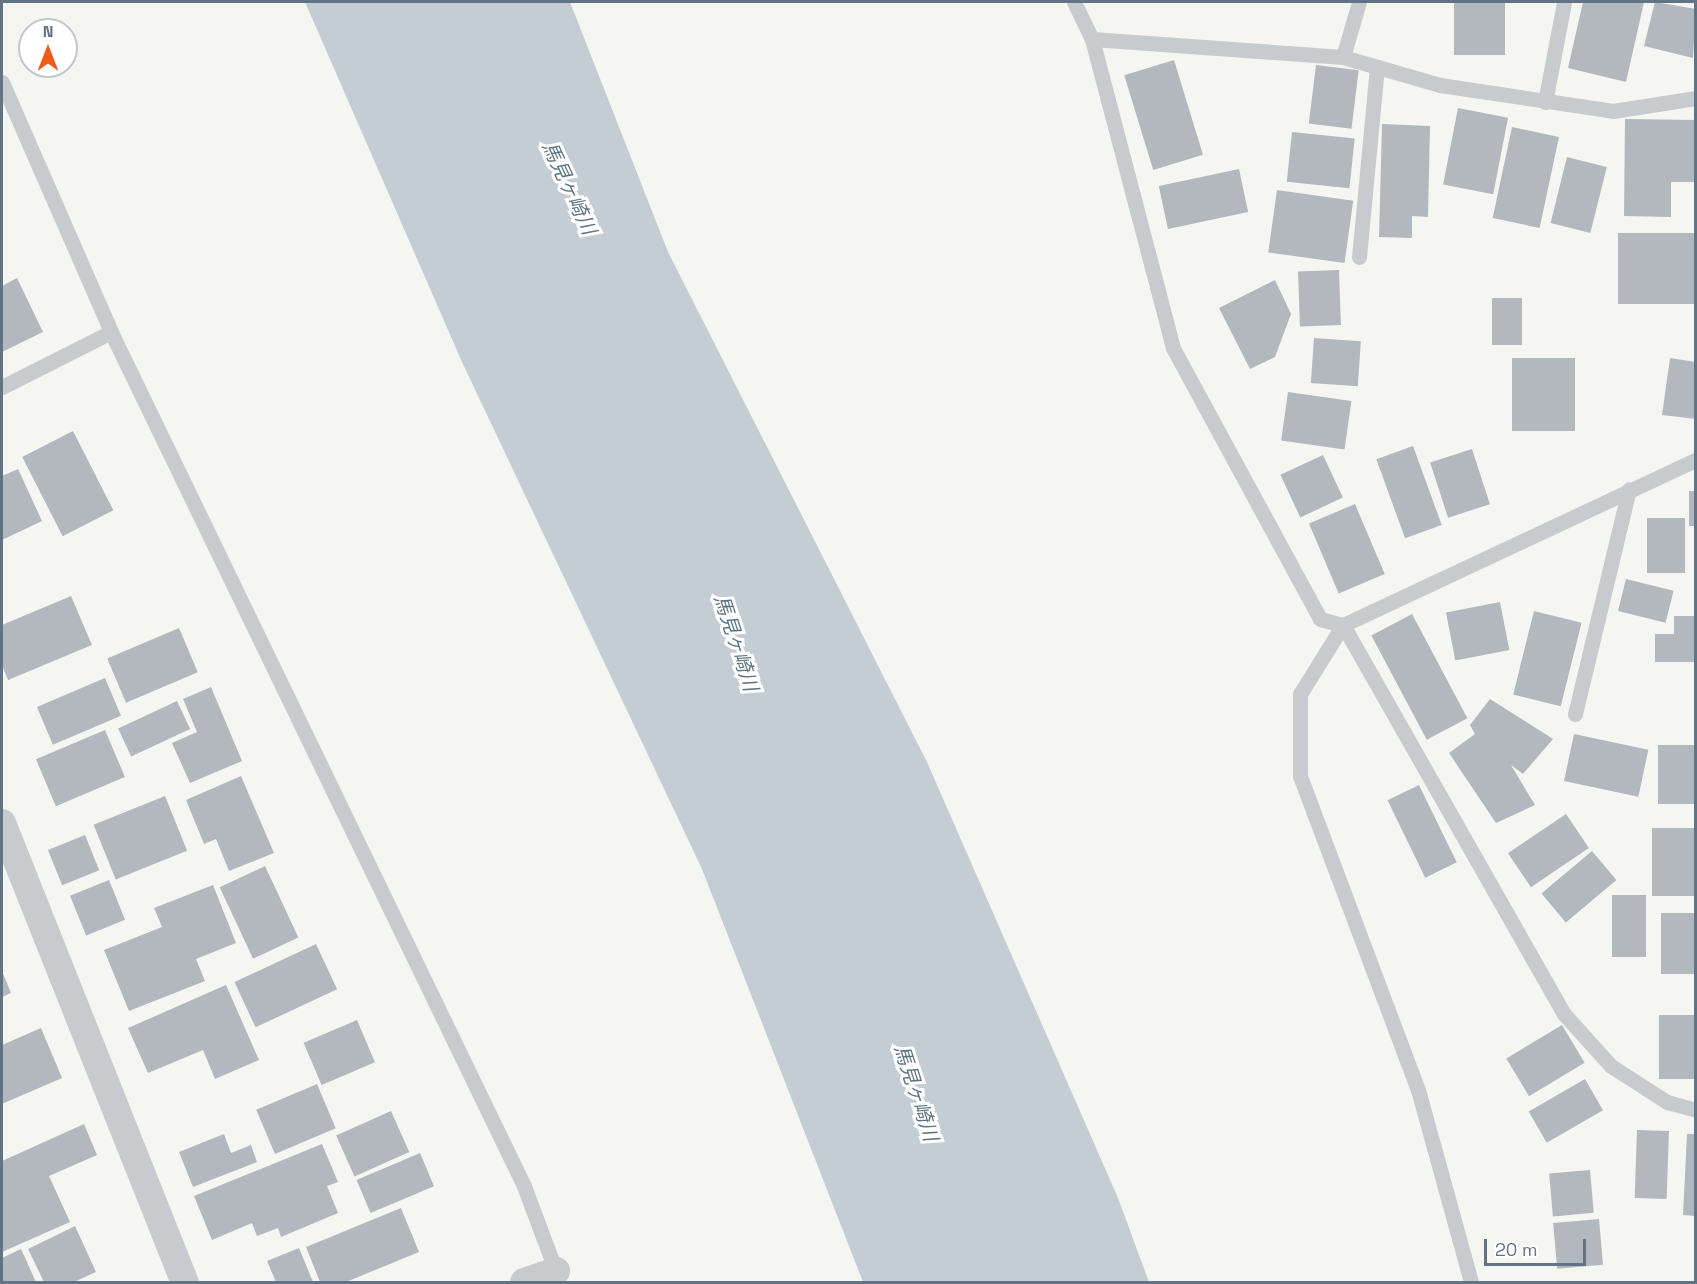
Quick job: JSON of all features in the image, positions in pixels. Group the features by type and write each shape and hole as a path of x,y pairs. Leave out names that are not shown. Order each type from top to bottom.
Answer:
{"street":[{"path":"2,823 185,1282"},
{"path":"524,1282 558,1277"}],"lane":[{"path":"1074,2 1092,39 1173,348 1320,619 1343,625 1564,1014 1611,1066 1667,1102 1695,1110"},
{"path":"1343,57 1359,2"},
{"path":"1545,102 1564,2"},
{"path":"1092,39 1343,57 1440,85 1613,111 1695,98"},
{"path":"1359,257 1377,67"},
{"path":"2,81 111,332 524,1186 558,1277"},
{"path":"2,387 111,332"},
{"path":"1471,1282 1418,1090 1300,776 1300,694 1343,625 1695,460"},
{"path":"1575,714 1629,489"}],"water":[{"name":"馬見ヶ崎川","path":"305,2 570,2 668,252 927,762 1118,1198 1149,1282 863,1282 702,869 462,362"}],"building":[{"path":"1454,2 1505,2 1505,55 1454,55"},
{"path":"1583,2 1644,2 1626,82 1568,68"},
{"path":"1655,2 1696,9 1693,58 1644,46"},
{"path":"1174,60 1203,155 1153,170 1124,75"},
{"path":"1316,65 1359,70 1351,129 1309,124"},
{"path":"1458,108 1508,118 1493,194 1443,185"},
{"path":"1625,119 1696,120 1696,182 1671,182 1671,217 1624,216"},
{"path":"1382,124 1430,126 1428,217 1412,216 1412,238 1379,237"},
{"path":"1512,127 1559,137 1540,228 1493,218"},
{"path":"1292,132 1355,139 1349,188 1287,182"},
{"path":"1567,157 1607,167 1590,233 1551,223"},
{"path":"1239,169 1248,212 1168,229 1159,186"},
{"path":"1277,190 1353,201 1344,263 1268,252"},
{"path":"1618,233 1696,233 1696,304 1618,304"},
{"path":"1339,270 1341,325 1300,326 1298,271"},
{"path":"17,278 43,332 2,352 2,286"},
{"path":"1275,280 1291,314 1275,357 1250,369 1219,308"},
{"path":"1492,298 1522,298 1522,345 1492,345"},
{"path":"1314,338 1361,341 1358,386 1311,383"},
{"path":"1512,358 1575,358 1575,431 1512,431"},
{"path":"1670,358 1696,362 1696,419 1662,415"},
{"path":"1288,392 1351,401 1345,449 1281,441"},
{"path":"73,431 113,510 63,536 22,457"},
{"path":"1413,446 1442,525 1405,538 1376,459"},
{"path":"1472,449 1490,504 1448,518 1430,463"},
{"path":"1323,455 1343,498 1300,517 1280,475"},
{"path":"18,469 42,521 2,540 2,476"},
{"path":"1689,491 1696,491 1696,526 1689,526"},
{"path":"1355,504 1385,574 1339,593 1309,524"},
{"path":"1647,518 1685,518 1685,573 1647,573"},
{"path":"1626,579 1674,591 1666,623 1618,611"},
{"path":"71,596 92,645 8,680 2,665 2,625"},
{"path":"1500,602 1509,650 1455,661 1446,612"},
{"path":"1534,611 1582,623 1561,706 1513,694"},
{"path":"1412,614 1467,718 1427,740 1371,636"},
{"path":"1674,616 1696,616 1696,662 1655,662 1655,634 1674,634"},
{"path":"179,628 198,672 126,703 107,658"},
{"path":"105,678 121,716 53,745 37,707"},
{"path":"211,687 242,761 190,783 172,743 197,732 183,699"},
{"path":"1490,699 1553,739 1523,774 1511,765 1535,805 1496,823 1449,753 1475,734 1470,725"},
{"path":"177,701 190,729 131,757 118,728"},
{"path":"105,730 125,777 56,806 36,759"},
{"path":"1574,734 1648,750 1638,797 1564,781"},
{"path":"1658,745 1696,745 1696,804 1658,804"},
{"path":"241,776 274,853 229,871 216,839 204,844 186,800"},
{"path":"1419,785 1457,862 1425,878 1388,800"},
{"path":"165,796 187,851 116,880 94,825"},
{"path":"1566,814 1589,848 1531,887 1508,853"},
{"path":"1652,828 1696,828 1696,896 1652,896"},
{"path":"85,835 99,870 62,885 48,850"},
{"path":"1592,851 1616,880 1566,923 1541,893"},
{"path":"265,866 298,938 253,959 220,887"},
{"path":"109,880 125,920 86,936 70,896"},
{"path":"213,885 236,943 196,959 205,981 129,1011 104,950 162,927 154,908"},
{"path":"1612,895 1646,895 1646,957 1612,957"},
{"path":"1661,913 1696,913 1696,974 1661,974"},
{"path":"316,944 337,989 256,1027 234,982"},
{"path":"2,971 11,993 2,997"},
{"path":"226,985 259,1060 215,1079 203,1050 148,1073 128,1028"},
{"path":"1659,1015 1696,1015 1696,1079 1659,1079"},
{"path":"357,1020 375,1062 322,1085 304,1043"},
{"path":"1562,1025 1585,1063 1529,1096 1506,1058"},
{"path":"41,1028 62,1078 2,1104 2,1045"},
{"path":"1585,1079 1603,1110 1547,1143 1529,1112"},
{"path":"317,1084 336,1128 275,1154 256,1110"},
{"path":"391,1111 409,1152 354,1177 336,1135"},
{"path":"84,1124 97,1155 49,1176 70,1222 2,1252 2,1161"},
{"path":"1637,1130 1669,1131 1667,1199 1635,1198"},
{"path":"224,1134 231,1153 251,1145 257,1162 193,1187 179,1152"},
{"path":"1687,1134 1696,1134 1696,1216 1683,1215"},
{"path":"322,1144 338,1182 327,1186 338,1213 281,1237 278,1228 257,1236 252,1223 212,1240 194,1196"},
{"path":"420,1153 434,1186 371,1213 356,1180"},
{"path":"1590,1170 1594,1213 1553,1216 1549,1174"},
{"path":"401,1208 419,1252 346,1282 320,1282 306,1247"},
{"path":"1599,1219 1603,1265 1557,1269 1553,1223"},
{"path":"75,1226 96,1272 74,1282 44,1282 28,1249"},
{"path":"299,1248 313,1282 276,1282 267,1261"},
{"path":"21,1249 36,1282 2,1282 2,1258"}]}
